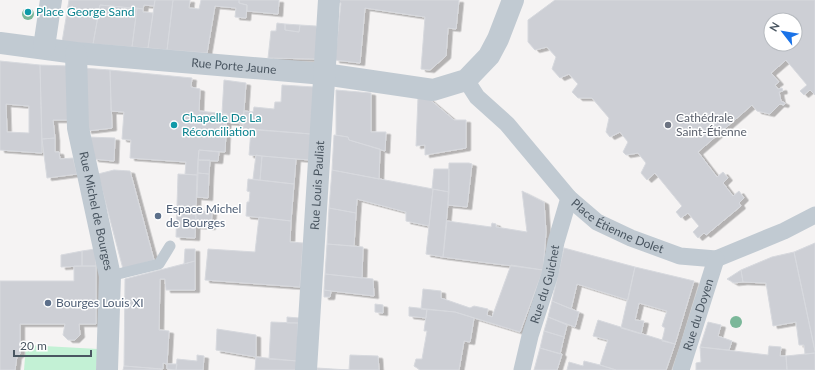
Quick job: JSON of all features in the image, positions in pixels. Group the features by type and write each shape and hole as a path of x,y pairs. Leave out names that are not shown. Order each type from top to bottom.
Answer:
{"street":[{"path":"44,48 51,0"},
{"name":"Rue Louis Pauliat","path":"306,370 329,0"},
{"path":"466,80 489,56 498,39 513,0"},
{"name":"Rue Porte Jaune","path":"0,43 76,53 324,74 432,90 466,80"},
{"name":"Rue Michel de Bourges","path":"76,53 78,128 110,276 107,370"},
{"name":"Place Étienne Dolet","path":"466,80 477,97 507,124 569,198 597,222 631,238 680,256 716,259 784,231 815,215"},
{"name":"Rue du Guichet","path":"522,370 530,336 550,274 556,242 569,198"},
{"name":"Rue du Doyen","path":"681,370 716,259"}],"lane":[{"path":"110,276 159,264 170,246"}],"green space":[{"path":"26,345 98,349 96,370 24,370"}],"building":[{"path":"69,0 155,0 154,6 144,5 143,9 100,5 93,44 62,42"},
{"path":"155,0 173,0 167,50 148,48"},
{"path":"173,0 190,0 189,8 199,9 201,0 239,0 239,3 247,5 246,18 235,17 236,8 215,6 207,53 167,50"},
{"path":"239,0 279,0 278,14 247,11 247,5 239,3"},
{"path":"337,0 459,0 456,29 448,28 446,56 430,70 421,69 425,17 365,8 360,63 335,60 341,3 337,2"},
{"name":"Cathédrale Saint-Étienne","path":"555,0 815,0 815,95 810,90 804,95 800,91 807,85 786,60 771,73 779,82 775,85 778,89 782,88 783,91 779,92 781,101 785,103 784,105 780,104 770,114 757,111 752,105 698,152 717,177 723,172 728,178 723,183 733,196 739,191 744,198 739,203 741,206 706,235 704,233 698,238 693,232 699,226 688,213 681,218 676,212 682,206 655,173 647,180 641,173 646,163 638,153 626,155 623,152 628,142 620,132 610,137 606,132 609,118 592,98 578,98 572,92 578,84 569,74 560,78 552,69 556,57 547,47 535,50 528,42 528,20"},
{"path":"100,5 122,7 121,15 127,15 128,8 137,8 132,47 93,44"},
{"path":"122,7 128,8 127,15 121,15"},
{"path":"137,8 143,9 143,12 153,13 148,48 132,47"},
{"path":"277,23 285,24 285,30 299,32 300,25 316,26 319,33 317,59 268,58 271,31 276,31"},
{"path":"285,24 300,25 299,32 285,30"},
{"path":"0,61 40,65 42,153 0,150","holes":["6,104 29,106 29,133 7,132"]},
{"path":"40,65 69,66 70,120 53,120 55,138 42,139"},
{"path":"83,68 110,70 112,128 87,131"},
{"name":"Chapelle De La Réconciliation","path":"110,70 192,78 191,87 200,89 199,111 227,114 225,152 199,150 197,175 185,174 186,162 130,158 131,140 122,139 124,112 111,111"},
{"path":"224,80 246,83 243,124 226,122 227,114 222,113"},
{"path":"282,85 314,87 311,134 243,129 244,111 253,112 254,107 274,109 275,102 281,102"},
{"path":"336,90 371,93 371,132 386,132 385,151 349,140 348,137 336,135"},
{"path":"418,97 428,98 454,120 466,120 466,148 425,155 425,145 416,146"},
{"path":"251,129 311,134 310,160 249,155"},
{"path":"334,135 348,137 349,140 380,149 379,179 332,170"},
{"path":"88,137 115,138 114,161 94,159"},
{"path":"55,138 55,152 59,152 60,159 73,158 77,174 47,178 42,139"},
{"path":"199,150 219,152 218,161 198,160"},
{"path":"256,155 262,156 260,180 253,179"},
{"path":"262,156 296,159 294,184 260,180"},
{"path":"198,160 210,160 209,174 198,173"},
{"path":"449,163 472,164 467,207 448,205"},
{"path":"434,169 449,169 449,192 432,189"},
{"path":"114,170 130,171 154,260 123,269 98,174"},
{"path":"332,170 433,189 429,226 406,221 406,212 357,199 356,213 329,208"},
{"path":"198,173 209,174 208,198 197,197"},
{"path":"178,174 197,175 195,238 176,237"},
{"path":"248,179 294,184 291,221 246,216 247,202 249,202 250,192 247,191"},
{"path":"433,189 449,192 443,257 426,254"},
{"path":"522,191 544,202 546,232 543,270 443,257 447,221 491,227 492,223 496,224 496,227 527,232"},
{"path":"329,208 356,213 354,246 327,244"},
{"path":"196,210 212,212 211,227 196,226"},
{"path":"259,217 291,221 290,242 303,243 300,287 205,280 208,249 255,252"},
{"path":"815,243 815,351 794,252"},
{"path":"327,244 363,247 362,278 325,274"},
{"path":"564,248 635,267 628,300 577,284 571,309 552,301"},
{"path":"95,249 96,266 82,266 82,251"},
{"path":"185,249 195,249 195,261 184,264"},
{"path":"82,251 82,266 61,267 61,255"},
{"path":"794,252 815,353 805,354 804,345 799,345 796,322 773,326 766,283 743,282 741,270 772,257"},
{"path":"195,261 195,290 166,290 165,279 160,279 159,330 169,331 167,364 163,363 163,369 124,366 125,279"},
{"path":"511,265 543,270 520,332 455,312 421,309 423,289 441,291 441,298 470,308 474,306 488,309 487,315 492,317"},
{"name":"Bourges Louis XI","path":"74,266 96,266 96,324 79,324 80,335 75,340 68,340 63,335 65,324 20,324 20,354 17,356 15,370 0,370 0,281 74,281"},
{"path":"635,267 694,281 675,344 662,341 665,328 662,326 667,311 639,303 635,320 644,321 641,334 621,328"},
{"path":"741,270 743,282 734,283 727,279"},
{"path":"325,274 373,279 374,296 324,290"},
{"path":"324,290 331,291 330,297 324,297"},
{"path":"552,301 579,312 575,327 548,317"},
{"path":"375,304 383,305 383,313 375,312"},
{"path":"409,307 427,309 426,318 409,316"},
{"path":"427,309 455,312 474,318 470,342 464,341 459,370 420,370 414,366 416,359 422,359 427,331 424,331"},
{"path":"287,317 299,318 298,323 287,323"},
{"path":"548,317 567,325 564,337 544,331"},
{"path":"598,320 675,344 666,370 616,370 600,365 608,340 593,336"},
{"path":"271,322 298,323 297,361 269,359"},
{"path":"708,322 721,325 718,336 732,341 729,350 700,347"},
{"path":"217,329 256,335 256,357 216,350"},
{"path":"544,331 564,337 560,354 540,348"},
{"path":"769,346 781,347 780,356 786,356 787,370 696,370 696,363 701,362 700,347 768,355"},
{"path":"540,348 562,354 557,370 534,370"},
{"path":"815,353 815,370 787,370 786,356"},
{"path":"197,355 204,356 203,370 176,370 177,359 197,361"},
{"path":"350,355 378,356 379,370 349,370"},
{"path":"256,357 297,361 297,370 255,370"},
{"path":"584,361 616,370 567,370 569,362 583,366"},
{"path":"167,364 177,364 176,370 167,369"},
{"path":"124,366 161,369 161,370 123,370"},
{"path":"317,368 349,370 317,370"}],"place":[{"name":"Place George Sand","path":"28,12"},
{"name":"Chapelle De La Réconciliation","path":"174,125"},
{"name":"Cathédrale Saint-Étienne","path":"668,125"},
{"name":"Espace Michel de Bourges","path":"158,216"},
{"name":"Bourges Louis XI","path":"48,303"}]}
